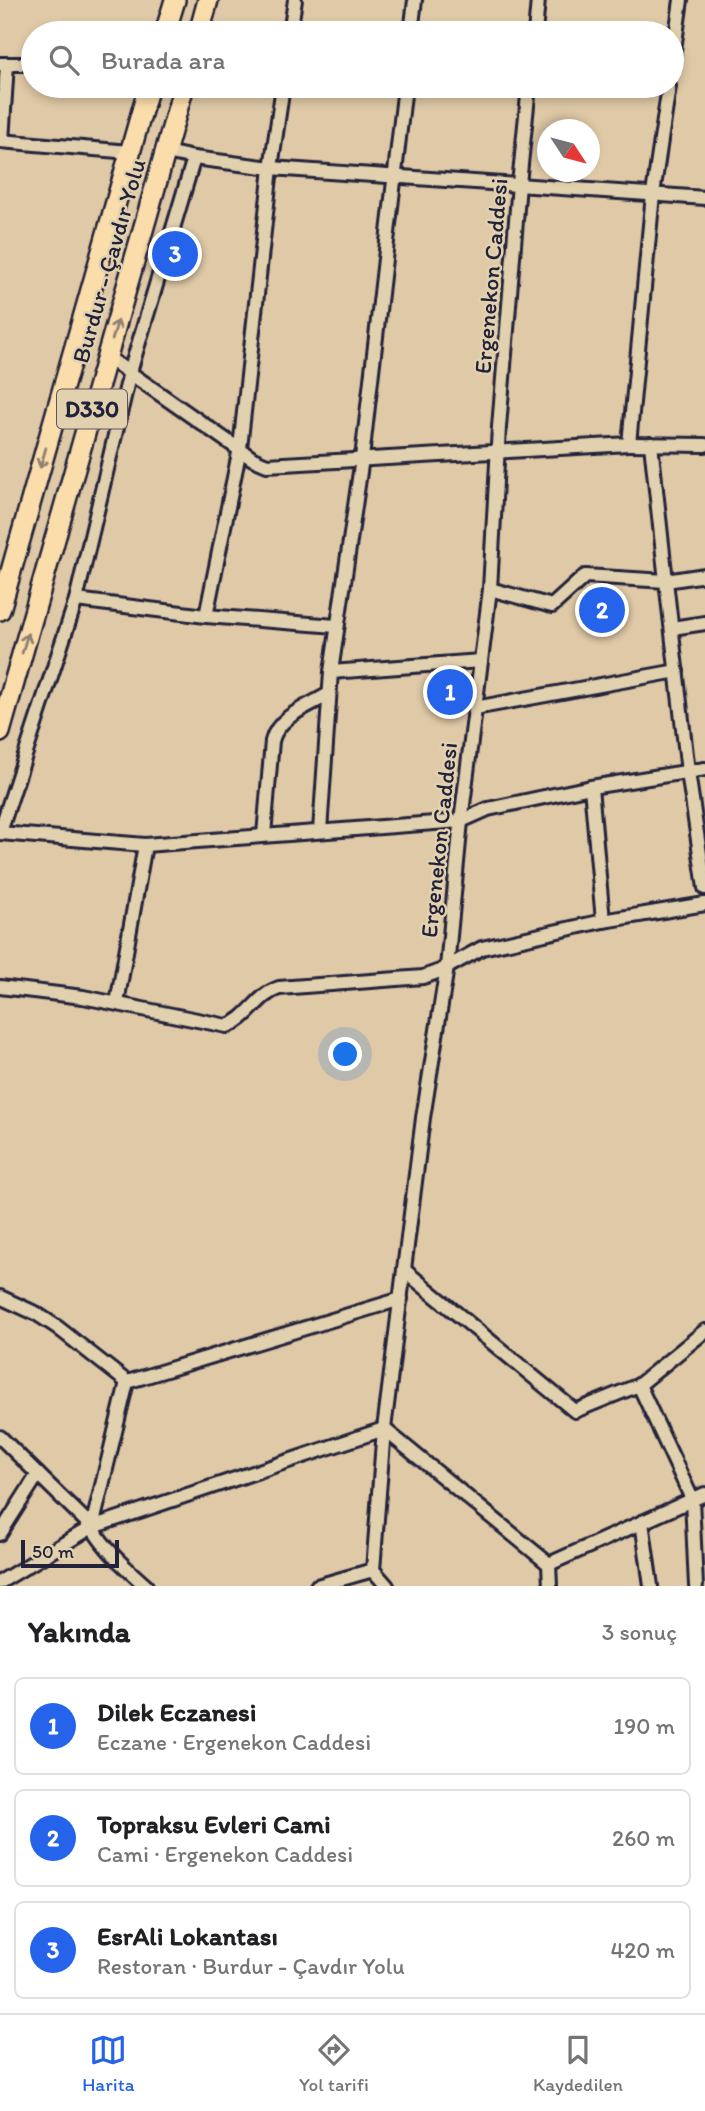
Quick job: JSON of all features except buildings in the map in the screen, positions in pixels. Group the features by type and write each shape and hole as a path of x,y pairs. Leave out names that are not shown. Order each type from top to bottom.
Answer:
{"highway":[{"path":"169,21 175,0"},
{"path":"202,21 208,0"},
{"name":"Burdur - Çavdır Yolu","path":"0,610 146,98"},
{"name":"Burdur - Çavdır Yolu","path":"0,732 181,98"}],"street":[{"path":"292,21 295,0"},
{"path":"412,21 415,0"},
{"path":"536,21 538,0"},
{"path":"678,21 681,0"},
{"path":"4,64 1,141 130,152"},
{"path":"206,616 240,448 281,98"},
{"path":"320,831 336,626 362,458 404,98"},
{"name":"Ergenekon Caddesi","path":"373,1570 384,1429 423,1118 447,967 461,821 490,589 498,452 528,98"},
{"path":"629,444 653,194 666,98"},
{"path":"166,152 271,167 394,178 705,198"},
{"path":"194,158 130,372 76,600 0,833 145,845 461,821 488,809 591,787 705,769"},
{"path":"107,356 259,462 275,466 362,458 629,444 705,445"},
{"path":"651,444 688,772 705,888"},
{"path":"490,589 552,606 585,576 666,581 705,575"},
{"path":"76,600 206,616 336,626"},
{"path":"672,628 705,623"},
{"path":"331,672 481,661"},
{"path":"475,708 677,671"},
{"path":"264,835 275,730 281,723 329,694"},
{"path":"591,787 603,921"},
{"path":"117,1003 145,845"},
{"path":"0,987 117,1003 227,1026 238,1021 262,996 279,988 433,974 482,948 603,921 705,904"},
{"path":"404,1270 576,1411 639,1385 705,1331"},
{"path":"0,1297 37,1314 57,1327 127,1382"},
{"path":"127,1382 401,1299"},
{"path":"92,1527 127,1382"},
{"path":"639,1385 692,1499 696,1586"},
{"path":"0,1582 92,1527 384,1429 550,1564"},
{"path":"0,1437 92,1527 101,1542 146,1586"},
{"path":"0,1534 38,1474"},
{"path":"550,1564 705,1494"},
{"path":"642,1522 651,1586"},
{"path":"550,1564 550,1586"},
{"path":"317,1586 373,1570 387,1586"}],"place":[{"name":"EsrAli Lokantası","path":"175,254"},
{"name":"Topraksu Evleri Cami","path":"602,610"},
{"name":"Dilek Eczanesi","path":"450,692"}]}
